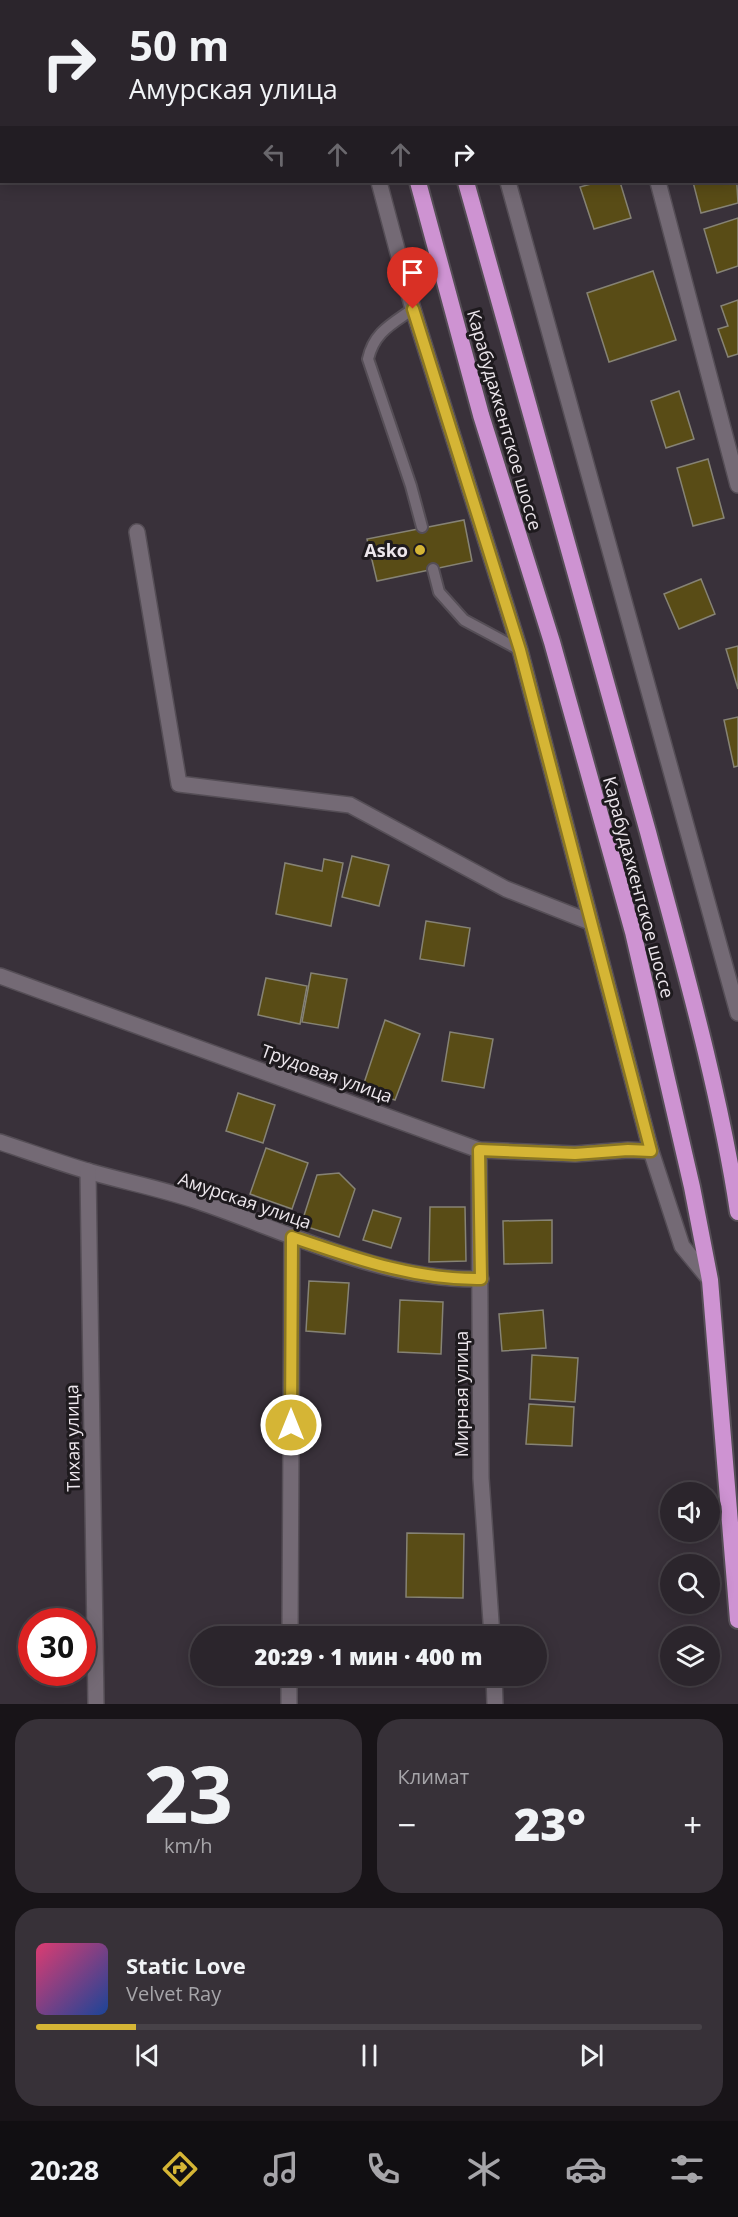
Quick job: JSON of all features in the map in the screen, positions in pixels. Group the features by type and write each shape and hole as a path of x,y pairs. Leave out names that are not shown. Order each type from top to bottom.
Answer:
{"highway":[{"name":"Карабудахкентское шоссе","path":"418,183 481,415 552,642 633,932 692,1187 710,1280 738,1620"},
{"name":"Карабудахкентское шоссе","path":"466,183 605,671 669,911 703,1043 733,1176 738,1212"}],"street":[{"path":"379,183 413,309 520,650 651,1151 682,1246 710,1280"},
{"path":"508,183 731,957 738,1013"},
{"path":"658,183 738,485"},
{"path":"136,532 179,784 350,805 506,889 590,922"},
{"name":"Трудовая улица","path":"0,976 479,1150 575,1154 628,1150 651,1151"},
{"name":"Амурская улица","path":"0,1142 88,1171 196,1201 363,1261 418,1275 481,1279"},
{"name":"Мирная улица","path":"479,1150 481,1478 491,1626"},
{"name":"Тихая улица","path":"88,1171 96,1704"},
{"path":"290,1626 292,1237"},
{"path":"289,1686 289,1704"},
{"path":"494,1686 495,1704"}],"lane":[{"path":"413,309 385,329 371,345 368,359 411,486 422,527"},
{"path":"433,569 439,592 464,620 520,650"}],"building":[{"path":"594,183 620,183 631,218 594,229 580,187"},
{"path":"693,183 737,183 738,203 701,213"},
{"path":"738,218 738,266 717,273 704,229"},
{"path":"653,271 676,340 609,362 587,293"},
{"path":"738,300 738,354 728,357 718,329 728,326 721,306"},
{"path":"679,391 694,439 666,448 651,401"},
{"path":"708,459 724,518 693,526 677,468"},
{"name":"Asko","path":"464,520 472,561 377,581 367,539"},
{"path":"701,579 715,614 679,629 664,594"},
{"path":"738,646 738,689 726,649"},
{"path":"738,717 738,766 734,767 724,720"},
{"path":"352,856 389,865 379,906 342,897"},
{"path":"324,859 343,863 331,926 276,914 285,863 322,871"},
{"path":"426,921 470,928 464,966 420,959"},
{"path":"311,973 347,979 338,1028 302,1022"},
{"path":"266,978 307,986 300,1024 258,1015"},
{"path":"385,1020 420,1034 395,1100 362,1089"},
{"path":"450,1032 493,1039 484,1088 442,1081"},
{"path":"238,1093 275,1105 263,1143 226,1131"},
{"path":"266,1148 308,1163 292,1209 250,1194"},
{"path":"339,1173 355,1189 339,1237 301,1225 317,1175"},
{"path":"430,1207 465,1207 466,1261 429,1262"},
{"path":"373,1210 401,1218 391,1248 363,1240"},
{"path":"552,1220 552,1263 504,1264 503,1221"},
{"path":"309,1281 349,1283 345,1334 306,1331"},
{"path":"400,1300 443,1302 441,1354 398,1352"},
{"path":"543,1310 546,1348 502,1351 499,1314"},
{"path":"532,1355 578,1358 575,1402 530,1399"},
{"path":"529,1404 574,1407 572,1446 526,1444"},
{"path":"407,1533 464,1534 463,1598 406,1597"}],"place":[{"name":"Asko","path":"420,550"}],"route":[{"path":"291,1425 292,1237 363,1261 418,1275 481,1279 479,1150 575,1154 628,1150 651,1151 520,650 413,309"}]}
